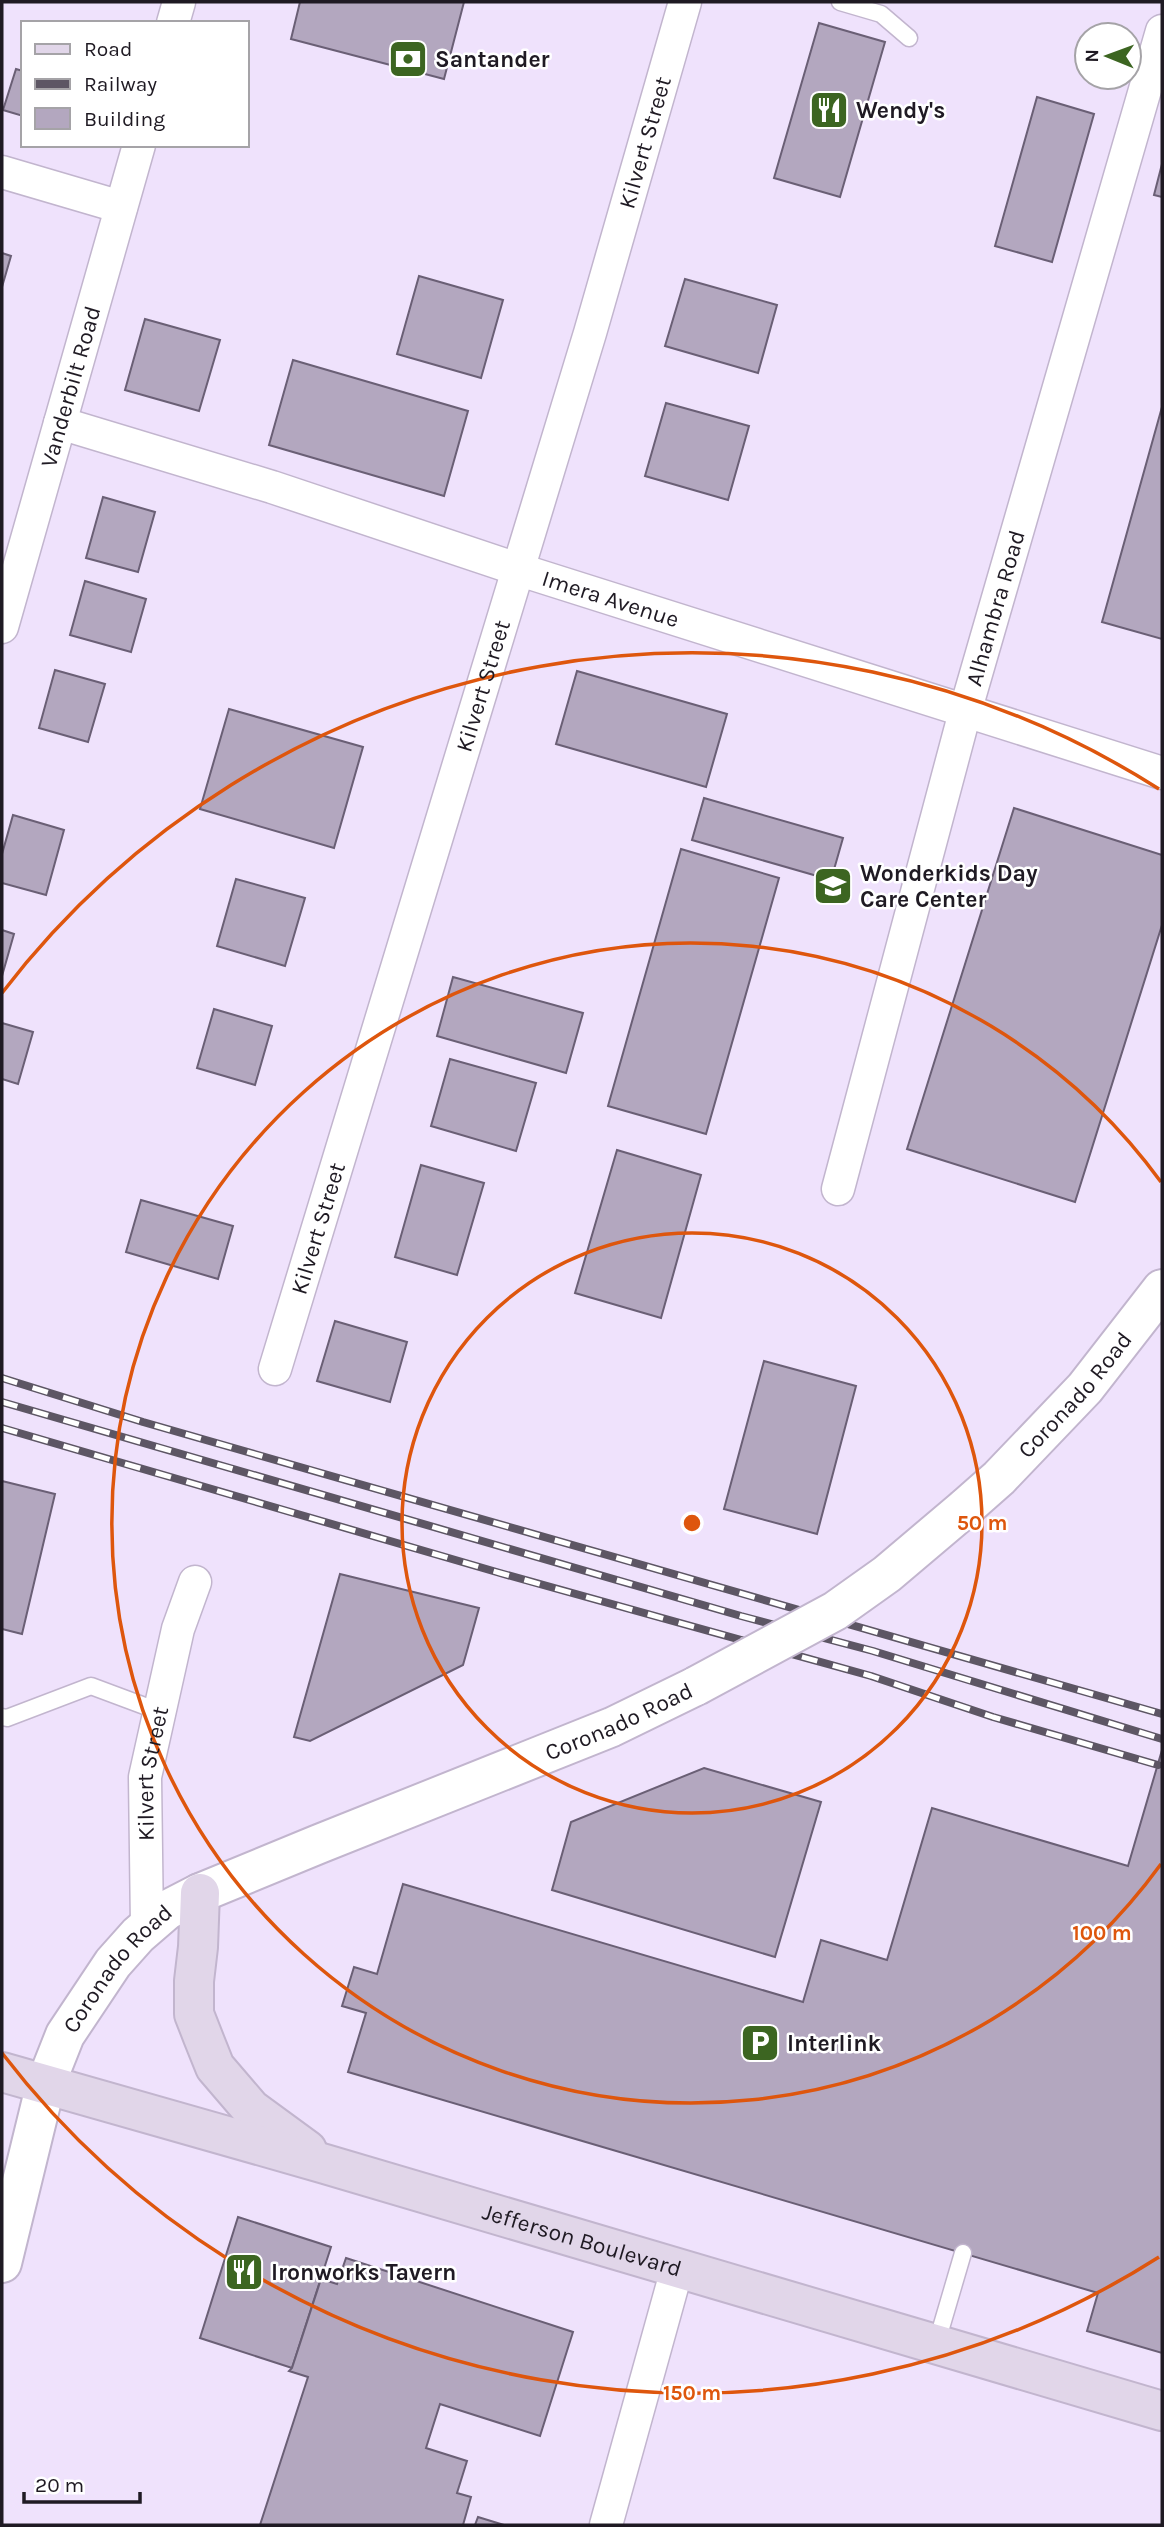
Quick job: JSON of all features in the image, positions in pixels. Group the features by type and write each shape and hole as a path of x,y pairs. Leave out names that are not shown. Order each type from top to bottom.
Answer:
{"main road":[{"path":"200,1894 194,2014 215,2067 251,2109 325,2164"},
{"name":"Jefferson Boulevard","path":"2,2072 325,2164 1162,2411"}],"street":[{"path":"174,21 179,2"},
{"name":"Kilvert Street","path":"275,1368 586,346 685,2"},
{"name":"Alhambra Road","path":"838,1189 965,712 1162,31"},
{"name":"Vanderbilt Road","path":"3,615 138,147"},
{"path":"2,172 121,207"},
{"name":"Imera Avenue","path":"60,423 272,487 517,569 1162,773"},
{"name":"Coronado Road","path":"46,2083 65,2035 86,2002 113,1964 147,1927 167,1910 200,1894 612,1727 696,1686 835,1611 887,1574 999,1478 1085,1388 1162,1289"},
{"name":"Kilvert Street","path":"147,1927 145,1777 178,1629 195,1583"},
{"path":"2,2263 46,2083"},
{"path":"606,2525 677,2269"}],"lane":[{"path":"840,2 881,14 909,38"},
{"path":"2,1717 7,1718 91,1686 158,1711"},
{"path":"936,2345 963,2253"}],"building":[{"name":"Santander","path":"300,2 464,2 444,79 291,39"},
{"name":"Wendy's","path":"819,23 885,42 840,197 774,178"},
{"path":"16,69 21,70 21,115 3,110"},
{"path":"1037,97 1094,114 1052,262 995,246"},
{"path":"1162,164 1162,197 1154,195"},
{"path":"2,253 11,256 2,287"},
{"path":"419,276 503,300 481,378 397,354"},
{"path":"685,279 777,305 758,373 665,346"},
{"path":"145,319 220,340 199,411 125,390"},
{"path":"293,360 468,411 444,496 269,445"},
{"path":"666,403 749,426 728,500 645,476"},
{"path":"1162,407 1162,639 1102,622"},
{"path":"103,497 155,512 138,572 86,558"},
{"path":"85,581 146,599 131,652 70,635"},
{"path":"55,670 105,684 88,742 39,728"},
{"path":"577,671 727,714 706,787 556,744"},
{"path":"229,709 363,747 334,848 200,809"},
{"path":"704,798 843,838 831,880 692,840"},
{"path":"1014,808 1162,855 1162,925 1075,1202 907,1149"},
{"path":"13,815 64,830 46,895 2,883 2,854"},
{"path":"681,849 779,878 706,1134 608,1106"},
{"path":"236,879 305,898 285,966 217,946"},
{"path":"2,930 14,934 2,976"},
{"path":"453,977 583,1013 566,1073 437,1036"},
{"path":"214,1009 272,1026 255,1085 197,1068"},
{"path":"2,1023 33,1032 18,1084 2,1079"},
{"path":"450,1059 536,1083 516,1151 431,1126"},
{"path":"617,1150 701,1175 661,1318 575,1293"},
{"path":"421,1165 484,1183 457,1275 395,1257"},
{"path":"141,1200 233,1226 218,1279 126,1252"},
{"path":"335,1321 407,1342 390,1402 317,1381"},
{"path":"764,1361 856,1386 817,1534 724,1509"},
{"path":"2,1481 55,1494 22,1634 2,1629"},
{"path":"340,1574 479,1608 463,1665 310,1741 294,1737"},
{"name":"Interlink","path":"1162,1750 1162,2353 1087,2331 1098,2293 348,2072 366,2013 342,2006 354,1967 377,1974 403,1884 803,2002 821,1940 887,1960 932,1808 1128,1866"},
{"path":"704,1768 821,1802 775,1957 552,1890 571,1822"},
{"path":"238,2217 331,2247 292,2368 200,2338"},
{"path":"346,2258 573,2332 540,2436 440,2404 426,2448 467,2461 457,2493 471,2497 463,2525 260,2525 308,2377 289,2371 321,2279 337,2284"},
{"path":"478,2517 504,2525 475,2525"}],"railway":[{"path":"2,1378 143,1422 1162,1714"},
{"path":"2,1402 741,1616 873,1651 1162,1739"},
{"path":"2,1428 500,1573 871,1676 993,1717 1158,1765"}],"place":[{"name":"Santander","path":"408,59"},
{"name":"Wendy's","path":"829,110"},
{"name":"Wonderkids Day Care Center","path":"833,886"},
{"name":"Interlink","path":"760,2043"},
{"name":"Ironworks Tavern","path":"244,2272"}]}
